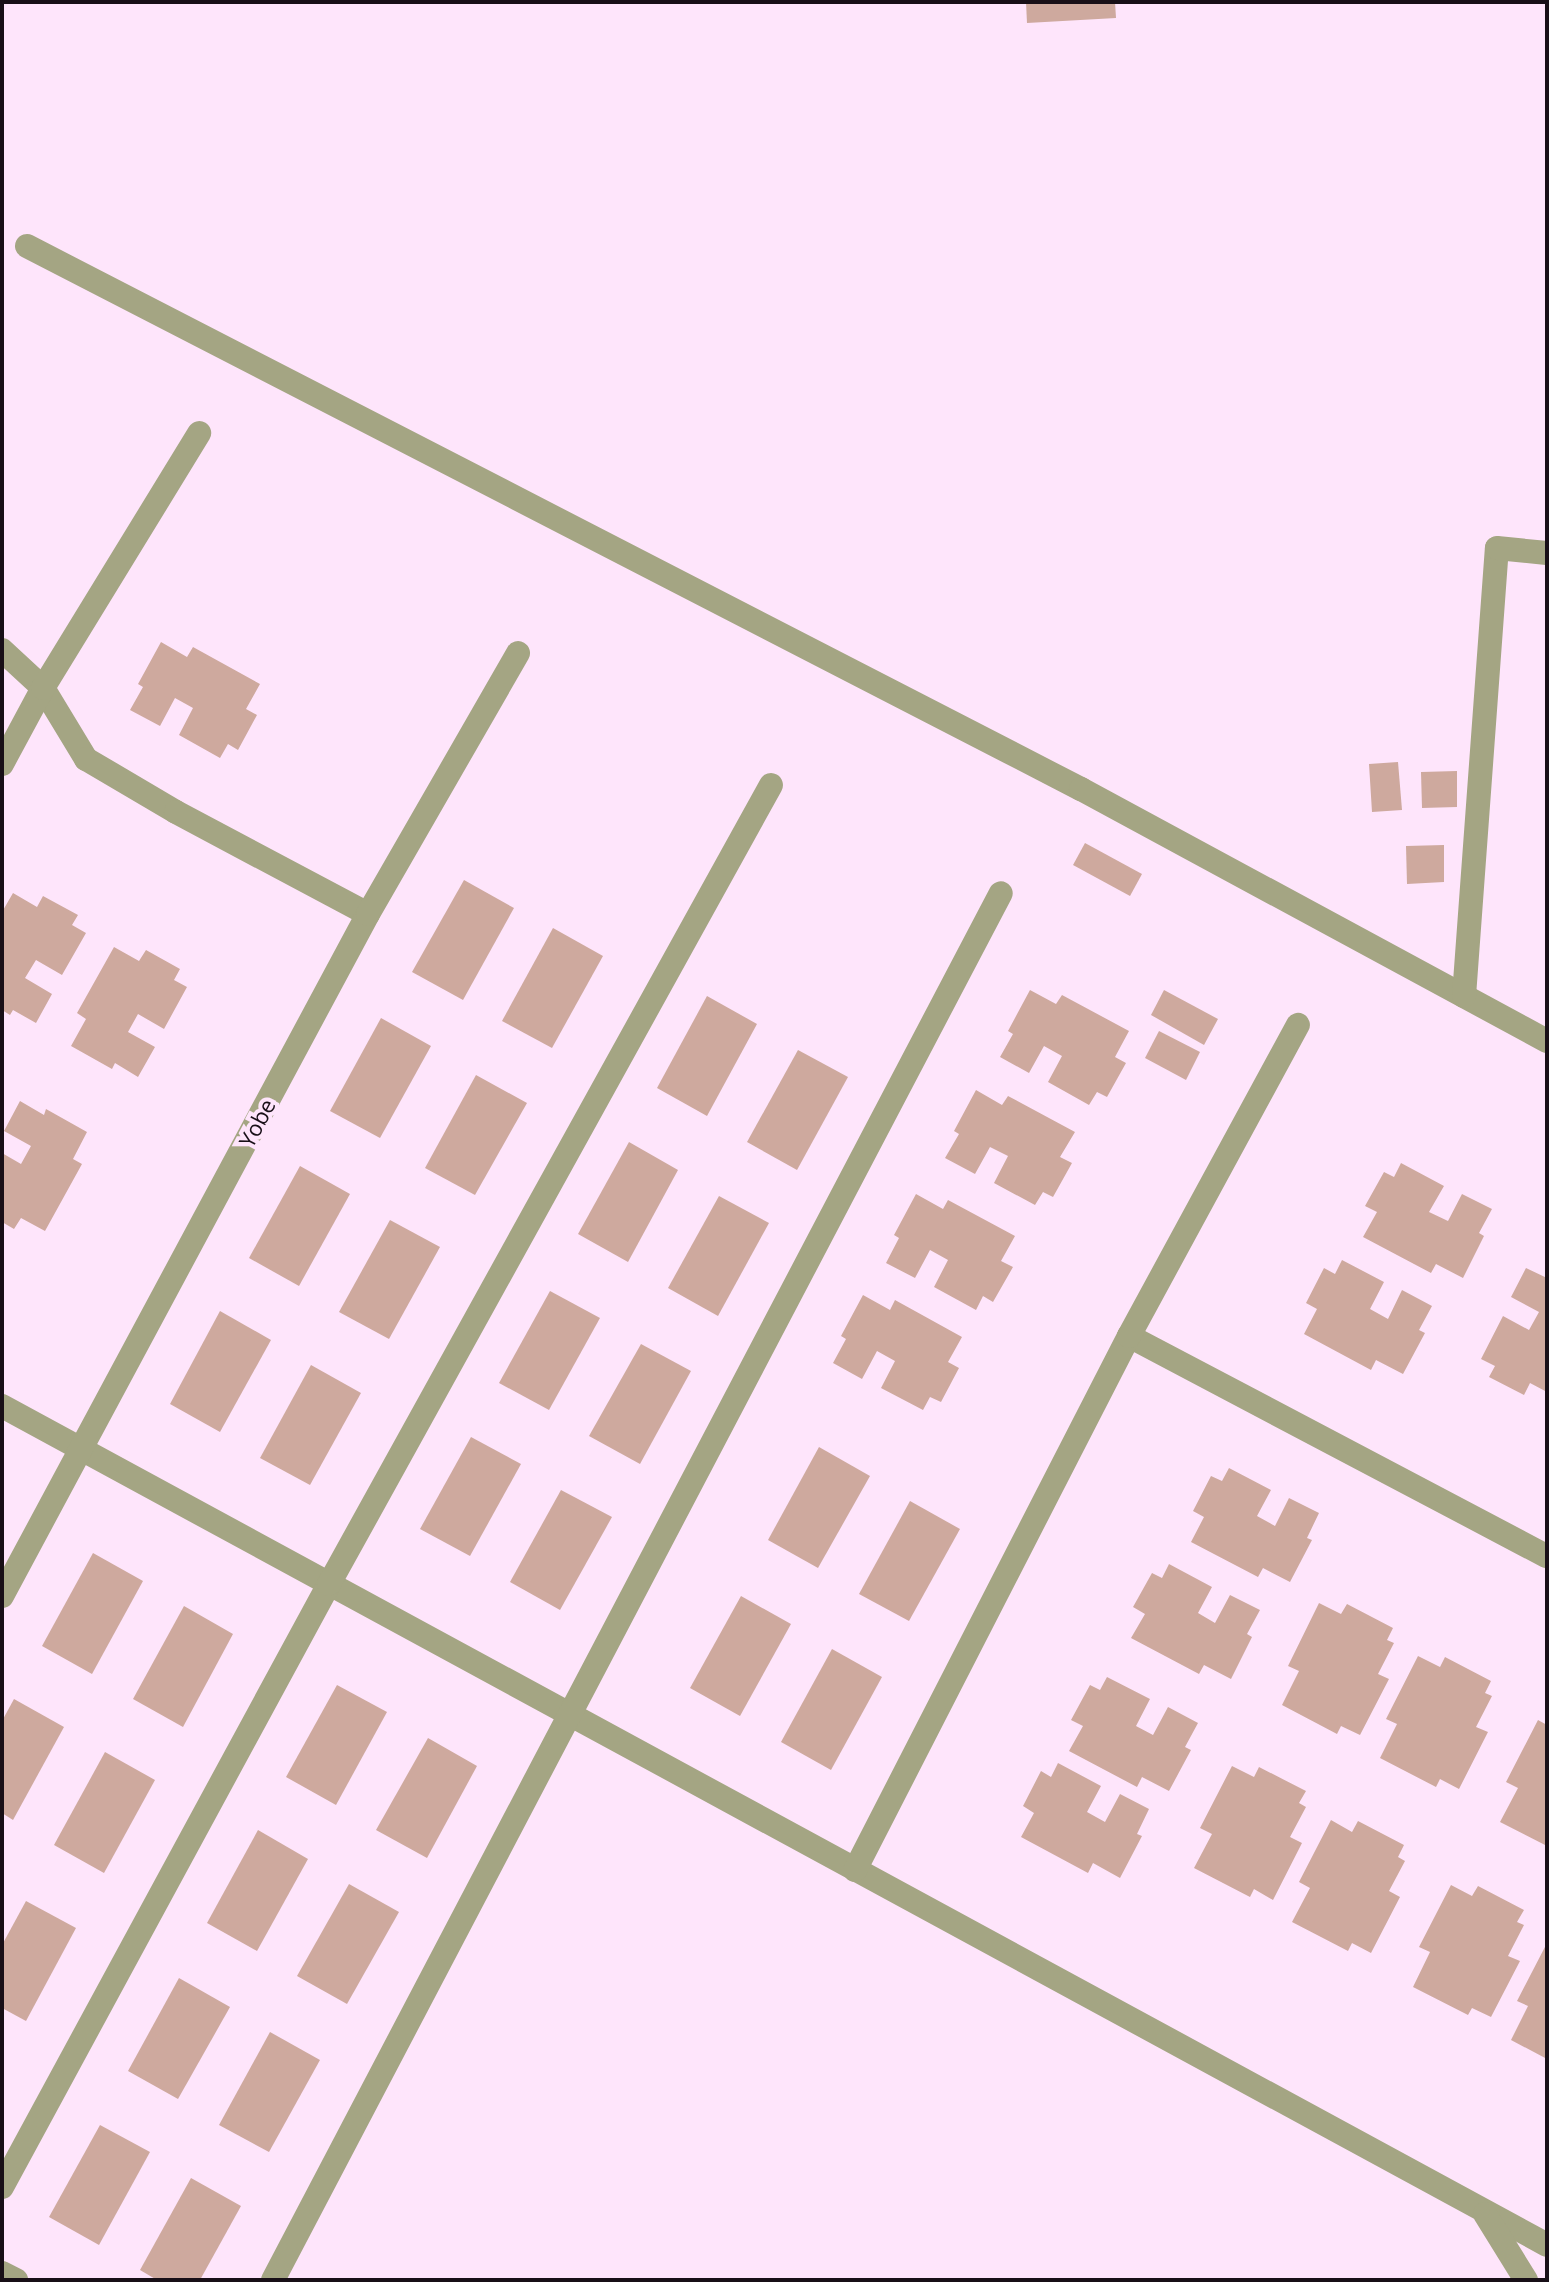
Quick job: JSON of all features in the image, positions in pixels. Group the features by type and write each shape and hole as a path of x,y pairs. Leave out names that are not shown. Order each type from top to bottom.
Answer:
{"street":[{"path":"27,246 1081,789 1547,1041"},
{"path":"2,764 43,688 199,433"},
{"path":"1464,996 1497,548 1547,553"},
{"path":"2,650 43,688 86,759 176,812 368,914"},
{"name":"Yobe","path":"2,1596 368,914 518,653"},
{"path":"2,2187 329,1584 771,785"},
{"path":"273,2280 1001,893"},
{"path":"855,1870 1129,1336 1298,1025"},
{"path":"1129,1336 1547,1556"},
{"path":"2,1406 1547,2245"},
{"path":"1483,2211 1526,2280"},
{"path":"2,2273 16,2280"}],"building":[{"path":"1026,2 1115,2 1116,18 1027,23"},
{"path":"161,642 187,657 193,647 260,684 246,709 257,715 238,750 228,744 220,758 179,735 193,708 175,698 160,726 130,710 143,687 138,684"},
{"path":"1398,762 1402,810 1372,812 1369,764"},
{"path":"1457,771 1457,807 1422,808 1421,772"},
{"path":"1085,843 1142,874 1130,896 1073,865"},
{"path":"1444,845 1444,882 1407,884 1406,846"},
{"path":"464,880 514,908 463,1000 412,972"},
{"path":"13,893 37,907 43,896 78,915 72,925 86,933 62,975 36,960 25,978 52,994 36,1023 13,1010 10,1015 2,1010 2,912"},
{"path":"553,928 603,956 552,1048 502,1021"},
{"path":"114,947 139,961 146,950 180,969 174,980 187,987 164,1029 138,1014 128,1032 155,1047 138,1077 115,1063 112,1069 71,1046 86,1019 77,1013"},
{"path":"1030,990 1056,1004 1062,995 1129,1031 1115,1057 1126,1063 1107,1097 1097,1092 1089,1105 1048,1082 1062,1056 1044,1046 1029,1073 1000,1057 1013,1034 1008,1031"},
{"path":"1164,990 1218,1019 1204,1045 1151,1015"},
{"path":"707,996 757,1024 707,1116 657,1088"},
{"path":"381,1018 431,1046 380,1138 330,1111"},
{"path":"1159,1031 1200,1052 1186,1080 1145,1058"},
{"path":"798,1050 848,1077 797,1170 747,1142"},
{"path":"476,1075 527,1103 475,1195 425,1168"},
{"path":"976,1090 1002,1105 1008,1096 1075,1132 1060,1157 1072,1163 1053,1197 1043,1192 1035,1205 994,1183 1008,1156 990,1147 975,1174 945,1158 959,1134 954,1131"},
{"path":"20,1101 44,1115 46,1109 87,1132 73,1159 82,1164 45,1231 21,1218 14,1229 2,1222 2,1153 21,1164 31,1146 4,1131"},
{"path":"629,1142 678,1170 628,1262 578,1234"},
{"path":"1401,1163 1444,1186 1429,1212 1448,1221 1462,1194 1492,1209 1479,1233 1484,1236 1463,1278 1436,1264 1431,1273 1363,1237 1377,1212 1365,1206 1384,1172 1394,1177"},
{"path":"300,1166 350,1194 299,1286 249,1258"},
{"path":"916,1194 943,1209 948,1200 1015,1236 1001,1261 1013,1267 993,1302 983,1296 976,1310 934,1287 948,1260 930,1250 915,1278 886,1263 899,1238 894,1235"},
{"path":"719,1196 769,1223 718,1316 668,1288"},
{"path":"390,1220 440,1247 389,1339 339,1312"},
{"path":"1342,1260 1384,1282 1370,1309 1388,1319 1402,1290 1432,1306 1419,1330 1425,1333 1403,1374 1376,1360 1371,1370 1304,1334 1317,1309 1306,1303 1324,1268 1335,1274"},
{"path":"1526,1268 1547,1278 1547,1392 1530,1383 1524,1395 1489,1377 1495,1366 1481,1359 1503,1316 1529,1330 1539,1312 1511,1297"},
{"path":"550,1291 600,1318 549,1410 499,1383"},
{"path":"863,1295 890,1310 895,1300 962,1337 948,1362 959,1368 941,1402 930,1397 923,1410 881,1388 895,1361 877,1351 862,1379 833,1363 846,1339 841,1336"},
{"path":"220,1311 271,1340 220,1432 170,1404"},
{"path":"641,1344 691,1371 640,1464 589,1436"},
{"path":"311,1365 361,1393 310,1485 260,1458"},
{"path":"471,1437 521,1464 470,1556 420,1529"},
{"path":"819,1447 870,1476 818,1568 768,1540"},
{"path":"1229,1468 1271,1490 1257,1516 1275,1526 1289,1498 1319,1513 1307,1538 1312,1540 1290,1582 1263,1568 1258,1577 1191,1542 1204,1517 1193,1511 1211,1476 1222,1481"},
{"path":"561,1490 612,1517 560,1610 510,1582"},
{"path":"910,1501 960,1529 909,1621 859,1594"},
{"path":"93,1553 143,1581 92,1674 42,1646"},
{"path":"1169,1564 1212,1587 1198,1613 1215,1623 1230,1595 1260,1610 1247,1634 1252,1637 1231,1679 1204,1665 1199,1674 1131,1638 1145,1614 1133,1607 1152,1573 1162,1578"},
{"path":"741,1596 791,1624 740,1716 690,1688"},
{"path":"1319,1603 1341,1614 1347,1604 1393,1628 1387,1640 1394,1643 1378,1674 1389,1679 1360,1735 1341,1726 1337,1734 1282,1705 1299,1671 1288,1666"},
{"path":"184,1606 233,1634 183,1727 133,1699"},
{"path":"832,1649 882,1677 831,1770 781,1742"},
{"path":"1418,1656 1440,1667 1445,1657 1491,1681 1485,1693 1492,1696 1476,1727 1488,1732 1459,1789 1440,1779 1436,1787 1380,1758 1397,1724 1386,1719"},
{"path":"1107,1677 1150,1699 1136,1726 1153,1735 1168,1707 1198,1723 1185,1747 1191,1750 1169,1791 1142,1777 1137,1787 1069,1751 1083,1726 1071,1720 1090,1685 1100,1690"},
{"path":"337,1685 387,1712 336,1805 286,1777"},
{"path":"14,1699 64,1727 13,1820 2,1813 2,1721"},
{"path":"1538,1720 1547,1725 1547,1846 1500,1822 1518,1788 1506,1782"},
{"path":"428,1738 477,1766 427,1858 376,1830"},
{"path":"105,1752 155,1780 104,1873 54,1845"},
{"path":"1058,1763 1101,1786 1087,1812 1105,1822 1120,1794 1149,1809 1137,1834 1142,1836 1120,1878 1093,1863 1088,1873 1021,1837 1034,1813 1023,1806 1041,1771 1051,1777"},
{"path":"1232,1766 1254,1777 1259,1767 1306,1791 1299,1803 1306,1807 1290,1837 1302,1843 1273,1900 1254,1889 1250,1897 1194,1868 1212,1834 1200,1828"},
{"path":"1331,1820 1352,1832 1358,1821 1404,1845 1398,1857 1405,1861 1389,1891 1400,1897 1371,1953 1352,1943 1348,1951 1292,1922 1310,1888 1299,1882"},
{"path":"258,1830 308,1859 257,1951 207,1923"},
{"path":"349,1884 399,1912 347,2004 297,1976"},
{"path":"1451,1885 1472,1896 1478,1886 1524,1910 1517,1922 1524,1925 1508,1956 1520,1961 1491,2017 1472,2008 1468,2015 1413,1987 1430,1952 1419,1947"},
{"path":"26,1901 76,1928 26,2021 2,2008 2,1945"},
{"path":"1547,1943 1547,2059 1511,2040 1528,2006 1517,2001"},
{"path":"179,1978 230,2007 178,2099 128,2071"},
{"path":"270,2032 320,2060 269,2152 219,2125"},
{"path":"100,2125 150,2152 99,2245 49,2217"},
{"path":"191,2178 241,2206 200,2280 157,2280 140,2270"}]}
